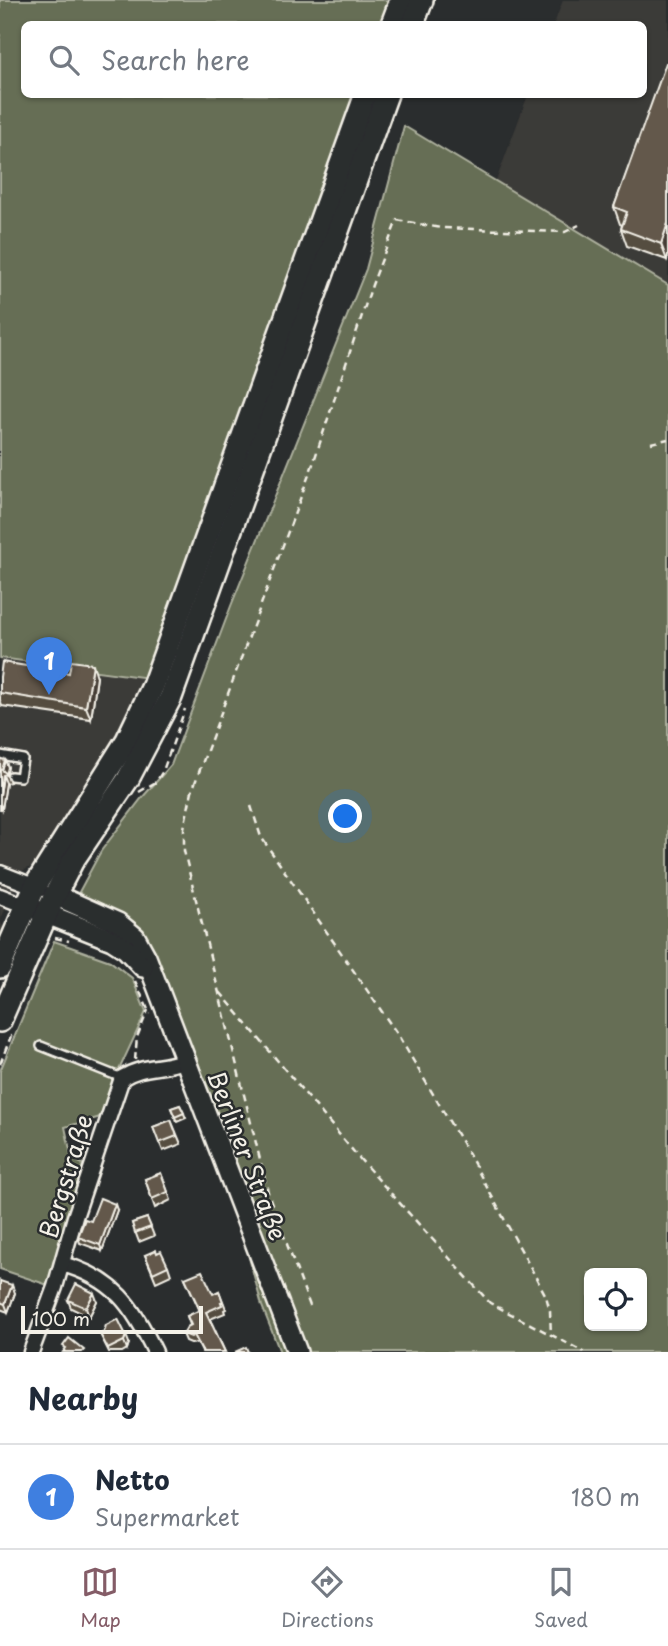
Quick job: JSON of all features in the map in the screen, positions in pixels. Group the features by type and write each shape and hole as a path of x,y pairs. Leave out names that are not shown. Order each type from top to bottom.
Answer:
{"main road":[{"path":"393,21 401,0"},
{"path":"414,21 422,0"},
{"path":"0,967 40,900 127,740 153,686 365,98"},
{"path":"0,1021 40,900 72,862 139,761 171,697 386,98"}],"street":[{"path":"0,873 40,900"},
{"path":"0,896 40,900"},
{"name":"Berliner Straße","path":"40,900 126,949 142,976 185,1060 297,1352"},
{"path":"122,1078 136,1069 174,1065 185,1060"},
{"name":"Bergstraße","path":"31,1352 122,1078"},
{"path":"62,1264 106,1284 122,1297 134,1311 155,1352"}],"lane":[{"path":"0,755 23,759 20,777 11,776"},
{"path":"41,1046 122,1078"}],"path":[{"path":"310,1306 269,1196 184,851 187,809 313,464 372,285 397,220 442,228 565,232 579,225"},
{"path":"651,443 668,439"},
{"path":"251,806 261,837 398,1035 496,1204 546,1296 550,1311 551,1336"},
{"path":"51,937 76,943"},
{"path":"142,976 148,1010 155,1022"},
{"path":"218,989 359,1158 490,1303 584,1352"},
{"path":"136,1069 137,1037 148,1010"}],"shaded area":[{"path":"563,0 668,0 668,285 496,181 527,98 647,98 647,21 555,21"},
{"path":"0,658 149,678 131,719 40,863 22,871 0,921"},
{"path":"0,921 6,934 0,948"}],"green space":[{"path":"0,0 392,0 385,21 21,21 21,98 357,98 149,678 0,658"},
{"path":"404,126 668,285 668,1352 280,1352 262,1306 197,1062 149,958 79,892 101,851 171,765 231,606 366,269"},
{"path":"54,941 110,961 132,978 146,1012 111,1087 104,1114 65,1127 72,1159 83,1164 48,1285 0,1269 0,1071"}],"building":[{"path":"666,63 668,223 661,244 621,229 627,212 614,207"},
{"path":"71,661 93,664 86,707 0,693 2,662 69,673"},
{"path":"0,759 5,760 2,770 7,774 3,775 0,795"},
{"path":"180,1105 184,1113 175,1117 171,1108"},
{"path":"171,1120 177,1136 159,1143 153,1127"},
{"path":"161,1173 168,1192 152,1199 145,1179"},
{"path":"100,1198 115,1204 100,1245 78,1237 85,1219 91,1221"},
{"path":"147,1218 151,1227 135,1233 132,1223"},
{"path":"156,1250 157,1253 161,1251 168,1266 153,1273 145,1255"},
{"path":"202,1271 213,1294 219,1291 223,1302 206,1312 225,1352 203,1352 194,1335 191,1337 183,1334 191,1325 187,1316 200,1310 185,1278"},
{"path":"0,1281 12,1285 5,1304 0,1302"},
{"path":"76,1284 94,1293 86,1308 68,1300"},
{"path":"118,1319 126,1335 124,1341 108,1349 100,1334 104,1332 106,1325"},
{"path":"69,1338 84,1350 63,1352 66,1348 63,1346"},
{"path":"246,1347 248,1352 235,1352"}],"place":[{"name":"Netto","path":"49,695"}]}
